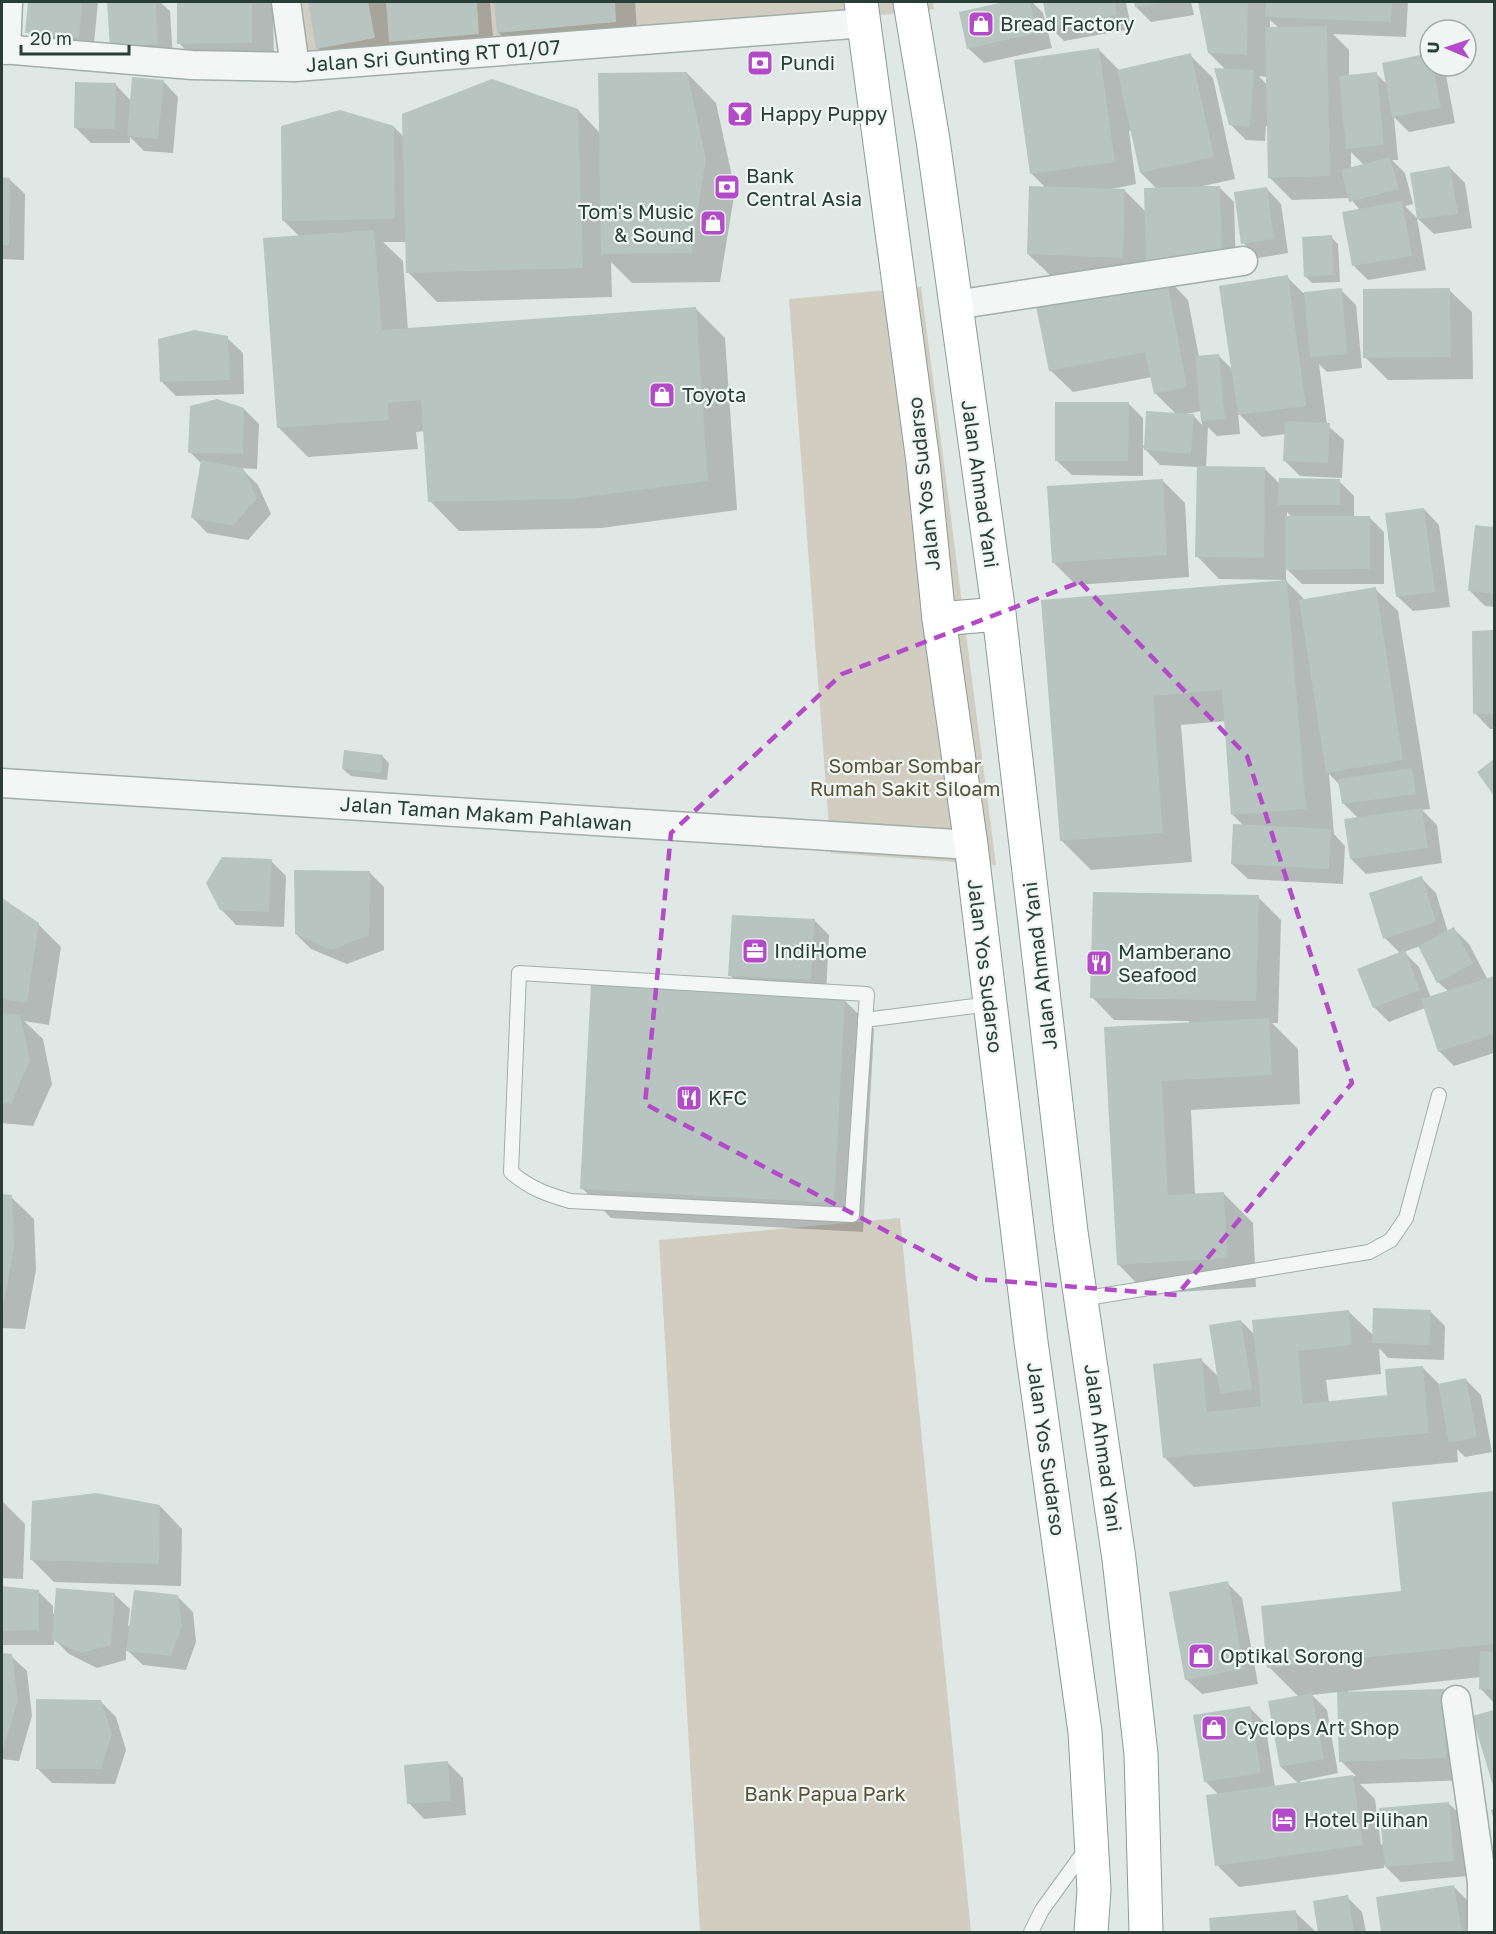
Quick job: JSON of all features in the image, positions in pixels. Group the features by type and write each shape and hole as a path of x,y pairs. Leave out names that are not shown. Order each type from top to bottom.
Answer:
{"highway":[{"name":"Jalan Ahmad Yani","path":"910,2 933,140 999,614 1081,1299 1119,1559 1141,1754 1146,1932"},
{"name":"Jalan Yos Sudarso","path":"863,12 923,462 939,619 971,846 1031,1342 1085,1732 1094,1890 1091,1932"},
{"path":"939,619 999,614"}],"street":[{"path":"4,50 8,2"},
{"path":"286,2 295,67"},
{"name":"Jalan Sri Gunting RT 01/07","path":"4,50 192,65 295,67 863,12"},
{"path":"955,305 1243,261"},
{"name":"Jalan Taman Makam Pahlawan","path":"2,783 971,846"},
{"path":"1456,1700 1482,1882 1482,1932"}],"lane":[{"path":"519,973 867,994 865,1020 852,1215 570,1201 533,1190 511,1172 519,973"},
{"path":"865,1020 990,1004"},
{"path":"1081,1299 1369,1252 1391,1240 1406,1218 1439,1095"},
{"path":"1031,1932 1042,1910 1071,1873 1091,1841"}],"highlighted area":[{"path":"1080,582 1247,756 1352,1083 1177,1295 977,1279 645,1104 671,833 842,674"}],"green space":[{"path":"282,2 933,2 934,9 288,82"},
{"name":"Sombar Sombar Rumah Sakit Siloam","path":"921,287 996,865 831,853 789,299"},
{"name":"Bank Papua Park","path":"900,1218 971,1932 700,1932 659,1240"}],"building":[{"path":"28,2 82,2 79,38 25,33"},
{"path":"107,2 156,2 158,44 110,48"},
{"path":"177,2 252,2 252,43 177,44"},
{"path":"308,2 368,2 375,38 316,49"},
{"path":"386,2 477,2 479,34 389,42"},
{"path":"494,2 615,2 616,22 497,33"},
{"path":"1004,2 1030,2 1037,33 967,49 959,12"},
{"path":"1043,2 1115,2 1117,15 1048,27"},
{"path":"1134,2 1164,2 1164,3 1135,7"},
{"path":"1198,2 1248,2 1247,55 1208,53"},
{"path":"1266,2 1392,2 1391,22 1265,17"},
{"path":"1327,26 1330,176 1268,178 1265,27"},
{"path":"1099,48 1115,162 1030,174 1014,60"},
{"path":"1191,53 1214,157 1140,173 1117,70"},
{"path":"1418,56 1418,78 1435,78 1441,108 1392,117 1382,63"},
{"path":"1214,68 1254,70 1250,127 1229,125"},
{"path":"687,72 706,159 691,253 601,254 598,73"},
{"path":"1377,72 1384,145 1346,149 1339,76"},
{"path":"132,77 164,80 158,139 127,136"},
{"path":"492,79 578,109 583,268 406,273 402,114"},
{"path":"75,82 116,83 115,129 74,128"},
{"path":"340,110 394,126 395,219 282,221 281,126"},
{"path":"1390,157 1399,189 1349,202 1341,170"},
{"path":"1450,166 1458,214 1417,219 1410,173"},
{"path":"2,177 10,178 9,245 2,245"},
{"path":"1029,186 1125,189 1123,258 1027,254"},
{"path":"1220,186 1222,257 1146,260 1144,188"},
{"path":"1267,187 1274,239 1241,244 1234,192"},
{"path":"1402,201 1412,256 1352,266 1342,212"},
{"path":"374,230 382,330 696,307 708,481 571,499 428,502 421,400 388,403 389,420 277,428 263,238"},
{"path":"1332,235 1334,275 1304,277 1302,237"},
{"path":"1166,275 1187,387 1154,394 1145,352 1049,371 1035,301"},
{"path":"1288,275 1306,406 1238,415 1219,286"},
{"path":"1342,288 1347,354 1310,357 1304,292"},
{"path":"1450,288 1451,357 1363,358 1363,289"},
{"path":"194,330 228,336 230,380 160,382 158,339"},
{"path":"1219,354 1225,419 1201,421 1195,356"},
{"path":"217,399 244,408 243,454 188,453 190,406"},
{"path":"1055,402 1129,402 1128,461 1055,461"},
{"path":"1146,411 1194,414 1191,454 1144,450"},
{"path":"1285,421 1330,423 1328,463 1283,461"},
{"path":"201,460 243,468 257,498 233,526 191,518"},
{"path":"1197,466 1265,467 1264,558 1195,557"},
{"path":"1279,478 1340,479 1340,505 1278,505"},
{"path":"1163,479 1167,555 1052,563 1047,486"},
{"path":"1424,508 1435,592 1396,597 1385,513"},
{"path":"1285,516 1370,516 1370,569 1285,570"},
{"path":"1475,525 1494,527 1494,594 1468,591"},
{"path":"1287,580 1306,809 1231,815 1222,690 1153,696 1163,833 1060,841 1041,600"},
{"path":"1376,587 1403,760 1326,773 1299,600"},
{"path":"1494,630 1494,714 1473,714 1472,631"},
{"path":"344,750 383,755 381,773 342,769"},
{"path":"1494,759 1494,796 1477,772"},
{"path":"1412,768 1416,794 1342,804 1338,779"},
{"path":"1422,808 1428,848 1350,859 1344,819"},
{"path":"1233,824 1331,829 1329,869 1231,864"},
{"path":"222,857 272,859 269,912 220,910 206,883"},
{"path":"294,870 370,871 369,935 331,950 295,934"},
{"path":"1422,876 1436,922 1383,939 1369,893"},
{"path":"1093,892 1259,895 1256,1001 1090,998"},
{"path":"2,898 39,923 27,1003 2,999"},
{"path":"732,915 815,919 811,980 728,976"},
{"path":"1454,927 1473,964 1437,983 1418,946"},
{"path":"1405,950 1420,990 1373,1008 1357,969"},
{"path":"1494,976 1494,1034 1438,1052 1421,999"},
{"path":"591,985 845,998 834,1203 580,1189"},
{"path":"2,1013 20,1015 30,1060 11,1104 2,1103"},
{"path":"1269,1018 1272,1075 1162,1081 1168,1195 1224,1192 1227,1258 1117,1265 1104,1027"},
{"path":"2,1194 12,1195 14,1247 3,1309"},
{"path":"1373,1308 1431,1310 1429,1345 1372,1343"},
{"path":"1349,1310 1352,1345 1298,1351 1303,1404 1387,1395 1385,1369 1423,1366 1429,1433 1163,1458 1153,1364 1202,1358 1207,1412 1261,1406 1252,1320"},
{"path":"1241,1320 1252,1389 1220,1394 1209,1325"},
{"path":"1466,1378 1477,1437 1449,1443 1438,1384"},
{"path":"1494,1491 1494,1644 1267,1668 1261,1606 1401,1591 1392,1502"},
{"path":"96,1493 160,1505 159,1564 30,1560 32,1501"},
{"path":"1228,1581 1244,1669 1185,1680 1169,1592"},
{"path":"2,1586 39,1590 39,1630 2,1631"},
{"path":"56,1588 115,1593 111,1645 81,1653 52,1640"},
{"path":"134,1590 178,1595 182,1626 171,1656 126,1651"},
{"path":"1480,1651 1494,1652 1494,1690 1479,1689"},
{"path":"2,1653 12,1654 18,1700 4,1746 2,1746"},
{"path":"1444,1689 1446,1758 1339,1762 1337,1692"},
{"path":"1312,1693 1324,1759 1280,1767 1268,1701"},
{"path":"36,1699 101,1700 112,1734 101,1769 36,1769"},
{"path":"1250,1706 1261,1773 1204,1782 1193,1715"},
{"path":"1494,1710 1494,1789 1472,1716"},
{"path":"448,1761 451,1801 407,1804 404,1765"},
{"name":"Hotel Pilihan","path":"1353,1775 1363,1845 1215,1866 1206,1795"},
{"path":"1449,1802 1454,1861 1385,1867 1379,1808"},
{"path":"1454,1885 1462,1932 1381,1932 1376,1897"},
{"path":"1348,1895 1354,1932 1318,1932 1313,1901"},
{"path":"1296,1910 1298,1932 1210,1932 1209,1918"}],"place":[{"name":"Bread Factory","path":"981,24"},
{"name":"Pundi","path":"760,63"},
{"name":"Happy Puppy","path":"740,114"},
{"name":"Bank Central Asia","path":"727,187"},
{"name":"Tom's Music & Sound","path":"713,223"},
{"name":"Toyota","path":"662,395"},
{"name":"IndiHome","path":"755,951"},
{"name":"Mamberano Seafood","path":"1099,963"},
{"name":"KFC","path":"689,1098"},
{"name":"Optikal Sorong","path":"1201,1656"},
{"name":"Cyclops Art Shop","path":"1214,1728"},
{"name":"Hotel Pilihan","path":"1284,1820"}]}
